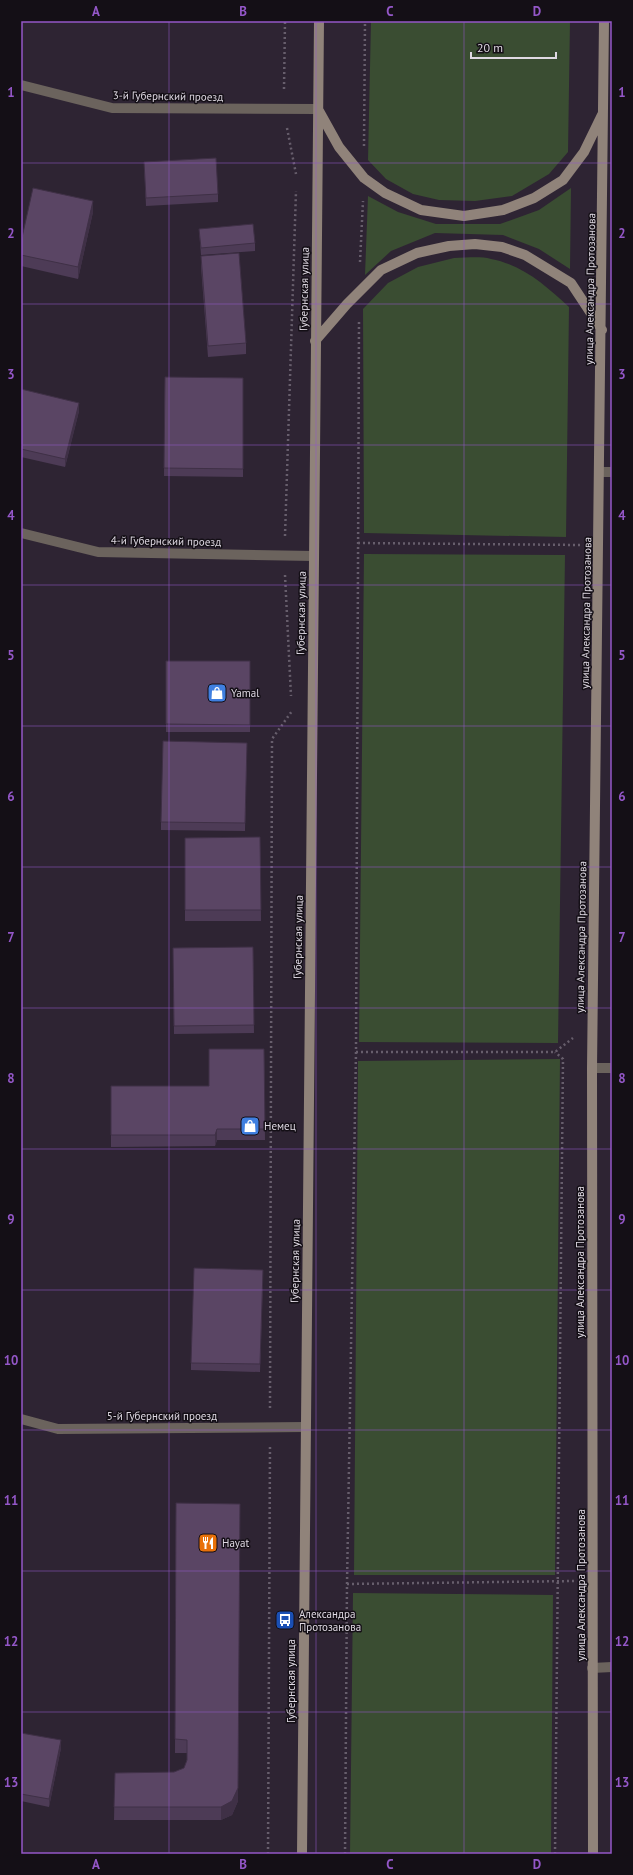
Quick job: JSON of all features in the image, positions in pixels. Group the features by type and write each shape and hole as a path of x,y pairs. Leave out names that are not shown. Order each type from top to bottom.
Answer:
{"street":[{"name":"Губернская улица","path":"302,1854 319,21"},
{"name":"улица Александра Протозанова","path":"593,1854 592,1668 594,1581 592,1022 602,330 604,21"},
{"name":"3-й Губернский проезд","path":"21,85 112,108 318,109"},
{"path":"318,109 339,147 364,178 385,193 421,210 464,216 503,210 534,198 563,180 584,152 603,112"},
{"path":"315,341 381,270 417,252 475,244 502,247 526,255 571,283 602,330"},
{"path":"600,472 612,472"},
{"name":"4-й Губернский проезд","path":"21,533 98,552 314,556"},
{"path":"592,1068 612,1068"},
{"name":"5-й Губернский проезд","path":"21,1419 58,1429 305,1427"},
{"path":"592,1668 612,1667"}],"path":[{"path":"285,21 284,109 296,174 296,182"},
{"path":"345,1854 347,1584 356,1052 359,292 364,178 365,21"},
{"path":"268,1854 272,739 292,712 284,555 296,190"},
{"path":"358,543 599,545"},
{"path":"356,1052 555,1052 592,1022"},
{"path":"555,1052 563,1059 555,1854"},
{"path":"347,1584 594,1581"}],"green space":[{"path":"371,21 570,21 568,152 549,174 512,196 475,201 439,200 413,194 386,179 368,160"},
{"path":"571,188 570,269 539,249 503,235 435,233 391,251 365,275 368,196 398,212 436,224 500,224 539,210"},
{"path":"454,258 487,258 513,266 524,271 543,284 569,307 566,537 364,533 363,309 388,283 418,267"},
{"path":"364,554 565,555 558,1043 359,1042"},
{"path":"560,1059 555,1575 354,1575 358,1061"},
{"path":"353,1593 553,1595 551,1854 350,1854"}],"building":[{"path":"216,158 218,194 146,198 144,162"},
{"path":"33,188 93,201 78,267 21,255 21,242"},
{"path":"253,224 255,243 201,248 199,229"},
{"path":"239,253 246,343 208,346 201,256"},
{"path":"165,377 243,378 243,469 164,468"},
{"path":"21,389 79,403 65,459 21,449"},
{"path":"166,661 250,661 250,725 166,724"},
{"path":"163,741 247,743 245,823 161,822"},
{"path":"260,837 261,910 185,910 185,838"},
{"path":"253,947 254,1025 174,1026 173,948"},
{"path":"209,1049 264,1049 265,1129 217,1129 215,1135 111,1135 111,1086 209,1086"},
{"path":"194,1268 263,1270 260,1364 191,1363"},
{"path":"176,1503 240,1504 238,1788 232,1801 221,1807 114,1807 115,1773 174,1772 184,1768 187,1760 187,1740 175,1739"},
{"path":"21,1733 61,1740 49,1799 21,1794"}],"place":[{"name":"Yamal","path":"217,693"},
{"name":"Немец","path":"250,1126"},
{"name":"Hayat","path":"208,1543"},
{"name":"Александра Протозанова","path":"285,1620"}]}
